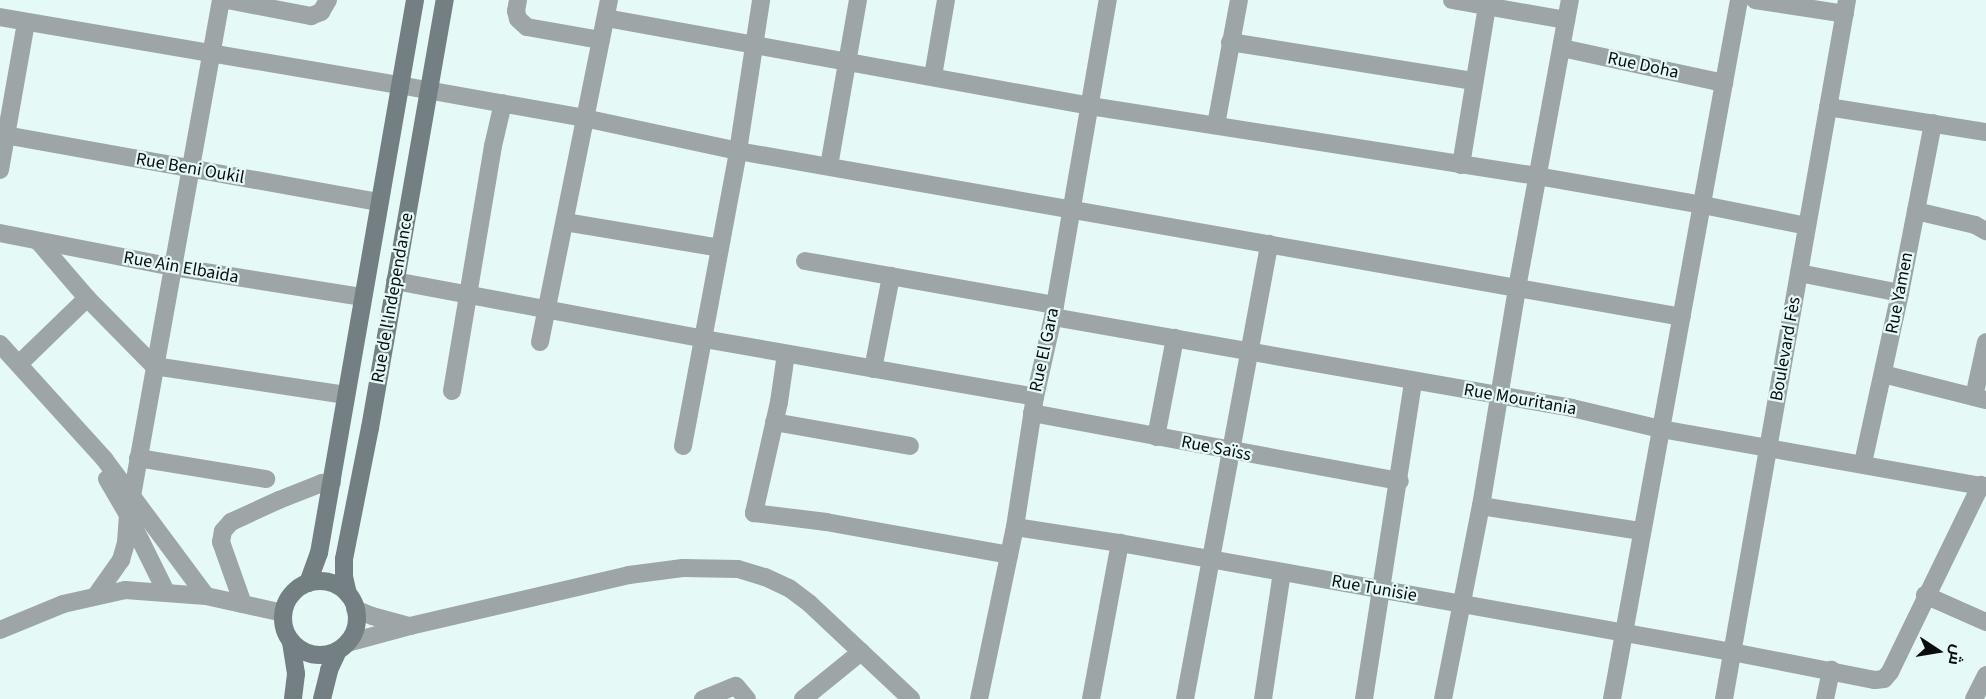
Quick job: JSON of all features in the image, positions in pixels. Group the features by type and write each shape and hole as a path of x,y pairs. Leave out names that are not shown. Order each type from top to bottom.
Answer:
{"main road":[{"name":"Rue de l'Independance","path":"308,583 318,561 415,0"},
{"name":"Rue de l'Independance","path":"352,602 344,578 344,559 370,428 445,0"},
{"path":"293,699 296,674 291,642 283,624 283,613 291,595 308,583 330,582 352,602 357,622 329,670 322,699"},
{"path":"291,642 313,655 326,655 342,647"}],"street":[{"path":"132,496 154,366 192,170 220,0"},
{"path":"227,0 311,16 321,12 328,0"},
{"path":"518,0 516,11 518,20 527,27 602,40"},
{"path":"683,446 738,151 761,0"},
{"path":"829,166 858,0"},
{"path":"933,76 946,0"},
{"name":"Rue El Gara","path":"979,699 1015,527 1033,405 1054,311 1108,0"},
{"path":"1216,125 1239,0"},
{"path":"1452,0 1487,3 1566,20"},
{"path":"1443,699 1481,506 1517,288 1570,0"},
{"path":"1612,699 1739,0"},
{"path":"1755,0 1846,7"},
{"path":"1461,165 1487,3"},
{"name":"Boulevard Fès","path":"1724,699 1846,7"},
{"path":"540,342 607,9 753,46 933,76 1090,106 1537,176 1807,226"},
{"path":"0,17 503,103 738,151 1682,317"},
{"path":"0,170 3,135 26,22"},
{"path":"1230,42 1474,81"},
{"name":"Rue Doha","path":"1562,48 1724,83"},
{"path":"453,391 503,103"},
{"path":"1828,107 1986,132"},
{"name":"Rue Yamen","path":"1863,463 1900,293 1932,123"},
{"name":"Rue Beni Oukil","path":"3,135 380,202"},
{"path":"1916,211 1975,225 1986,231"},
{"path":"565,222 720,248"},
{"name":"Rue Ain Elbaida","path":"0,233 173,267 363,297"},
{"path":"38,241 87,298 154,366 346,395"},
{"path":"1185,699 1269,244"},
{"name":"Rue Mouritania","path":"805,261 891,276 1175,338 1499,396 1661,429 1768,446 1983,486"},
{"path":"1799,273 1900,293"},
{"path":"873,369 891,276"},
{"name":"Rue Saïss","path":"395,280 873,369 1033,405 1156,437 1400,481"},
{"path":"19,364 87,298"},
{"path":"1156,437 1175,338"},
{"path":"1883,374 1980,398 1986,342"},
{"path":"0,344 132,496 206,596"},
{"path":"786,354 774,423 754,513 826,522 1009,555"},
{"path":"1364,699 1400,481 1413,381"},
{"path":"774,423 910,446"},
{"path":"88,443 128,515 166,592"},
{"path":"138,458 266,479"},
{"path":"243,604 221,542 223,531 231,522 279,500 321,483 332,482"},
{"path":"1983,486 1925,596 1986,622"},
{"path":"1481,506 1641,531"},
{"path":"97,594 121,560 126,543 128,515"},
{"name":"Rue Tunisie","path":"1015,527 1119,543 1884,679 1890,672 1925,596"},
{"path":"1091,699 1119,543"},
{"path":"342,647 410,626 629,575 684,568 738,569 765,577 789,588 911,699"},
{"path":"1263,699 1282,572"},
{"path":"0,630 63,604 97,594 125,591 206,596 283,613"},
{"path":"352,602 372,616 410,626"},
{"path":"803,699 861,652"},
{"path":"1825,699 1831,670"},
{"path":"1974,699 1986,675"},
{"path":"702,699 736,686 747,699"}]}
